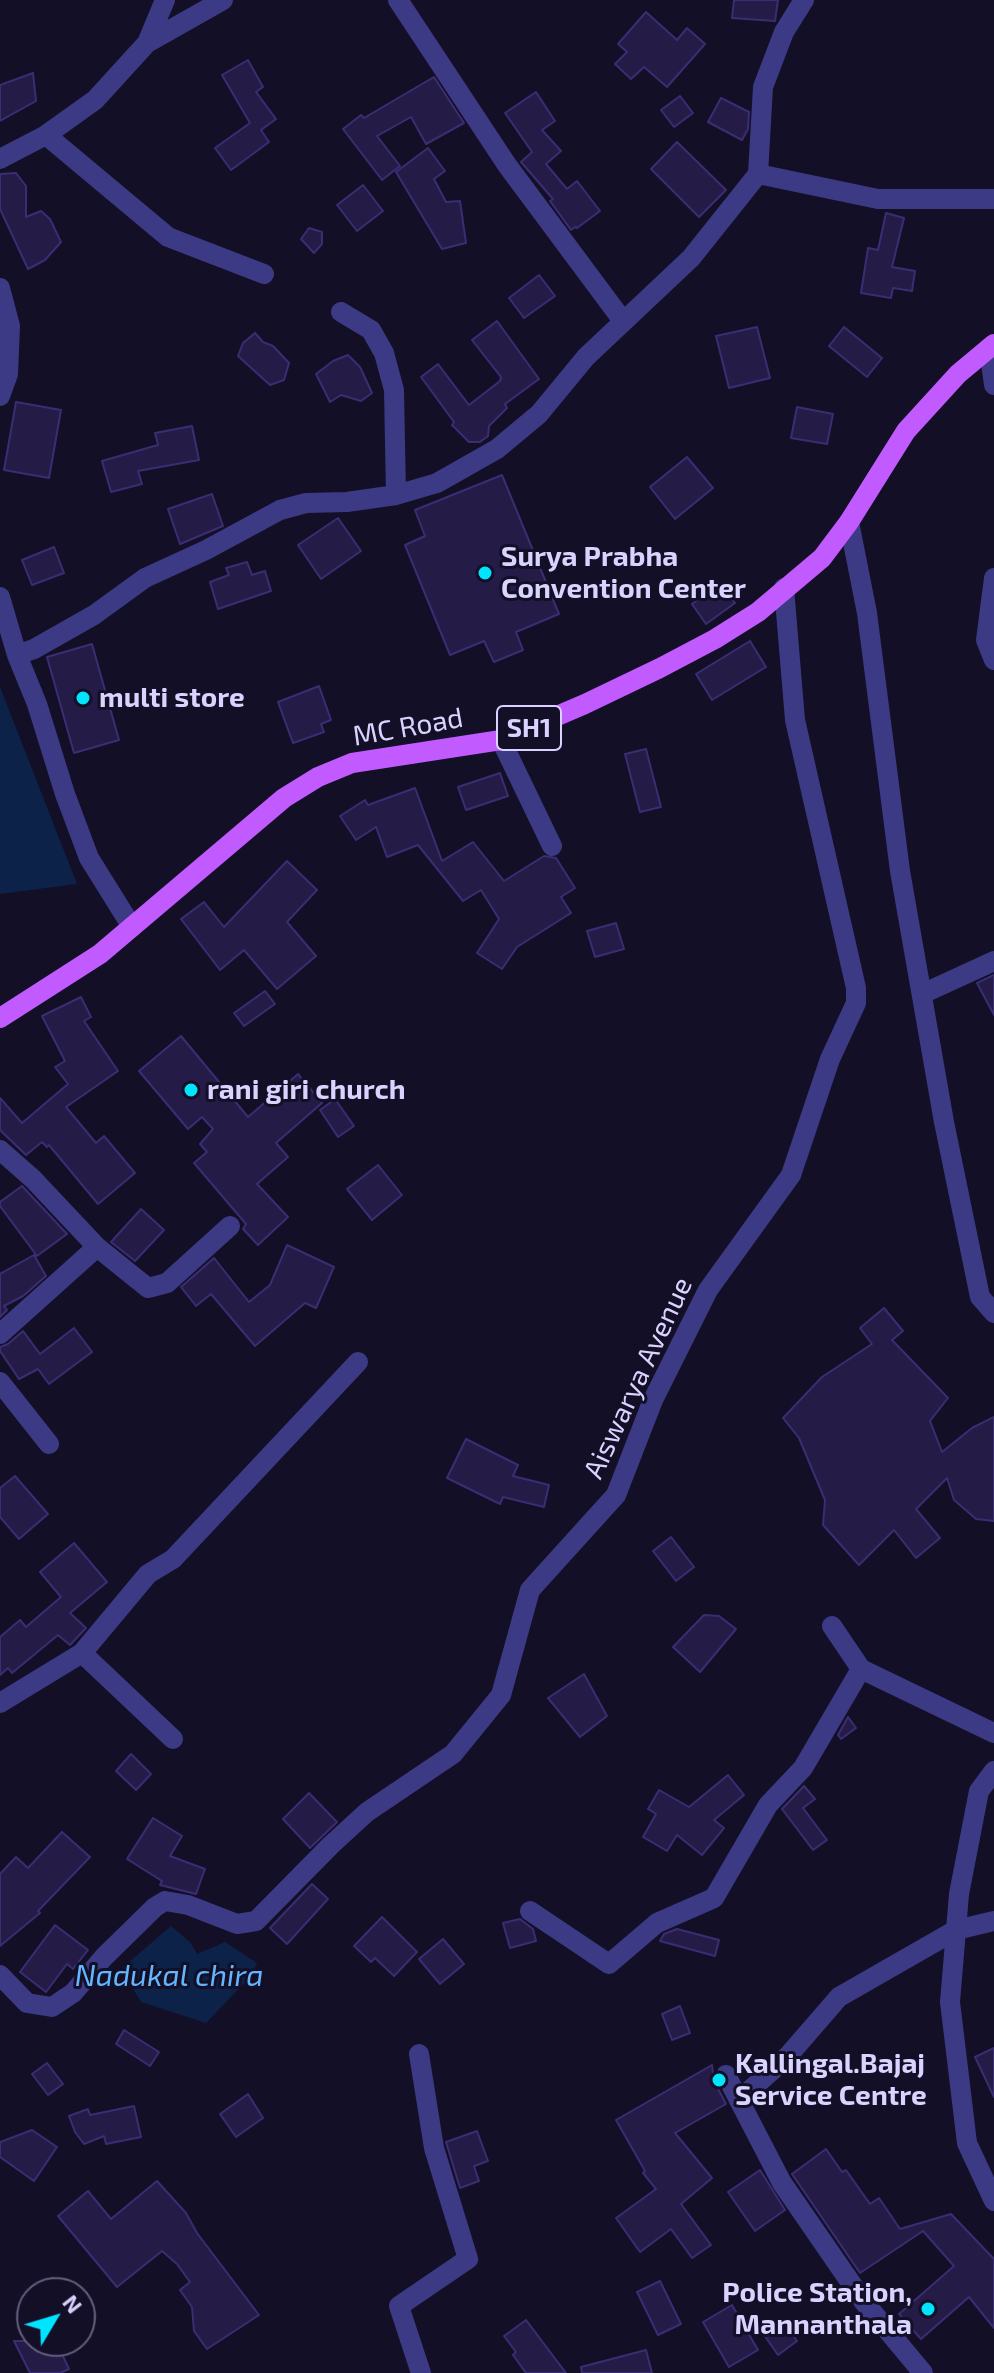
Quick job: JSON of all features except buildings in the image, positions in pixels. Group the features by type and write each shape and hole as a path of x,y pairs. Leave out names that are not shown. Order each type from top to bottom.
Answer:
{"main road":[{"name":"MC Road","path":"0,1018 100,954 284,798 318,777 352,763 501,740 585,704 715,639 758,612 822,558 849,522 906,431 958,374 992,346"}],"street":[{"path":"147,43 165,0"},
{"path":"0,159 46,135 95,100 147,43 223,0"},
{"path":"398,0 507,165 623,321"},
{"path":"17,655 34,649 94,615 145,578 206,550 280,510 306,503 347,502 396,495 437,483 497,449 539,414 586,357 691,258 758,174 763,87 784,32 804,0"},
{"path":"46,135 168,237 264,274"},
{"path":"758,174 878,199 994,199"},
{"path":"0,288 10,326 8,374 0,396"},
{"path":"341,312 371,330 384,353 394,390 396,495"},
{"path":"992,346 994,385"},
{"path":"849,522 867,613 900,871 944,1122 980,1297 994,1313"},
{"path":"994,578 986,640 994,660"},
{"name":"Aiswarya Avenue","path":"0,1975 27,2003 52,2007 73,1993 104,1957 165,1901 188,1905 237,1924 256,1921 367,1812 453,1754 501,1695 530,1590 616,1495 653,1400 708,1290 791,1175 830,1059 856,1003 856,988 795,720 784,588"},
{"path":"0,597 17,655 37,704 89,858 132,927"},
{"path":"501,740 552,846"},
{"path":"922,994 994,961"},
{"path":"0,1150 33,1179 97,1247 148,1288 167,1283 230,1226"},
{"path":"0,1334 97,1247"},
{"path":"0,1703 82,1653 148,1574 173,1559 358,1362"},
{"path":"0,1382 49,1444"},
{"path":"832,1626 861,1669 994,1733"},
{"path":"82,1653 173,1739"},
{"path":"530,1911 609,1964 657,1923 714,1898 768,1805 803,1768 861,1669"},
{"path":"994,1771 979,1791 959,1894 950,2002 967,2143 994,2201"},
{"path":"739,2100 787,2057 839,1997 956,1930 994,1921"},
{"path":"419,2054 434,2148 468,2259 399,2306 421,2373"},
{"path":"726,2075 782,2183 864,2302 923,2373"}],"water":[{"path":"0,687 77,884 0,894"},
{"name":"Nadukal chira","path":"171,1926 191,1943 197,1954 225,1942 257,1963 252,1975 206,2023 141,2002 121,1969"}],"place":[{"name":"Surya Prabha Convention Center","path":"485,573"},
{"name":"multi store","path":"83,698"},
{"name":"rani giri church","path":"191,1090"},
{"name":"Kallingal.Bajaj Service Centre","path":"719,2080"},
{"name":"Police Station, Mannanthala","path":"928,2309"}]}
